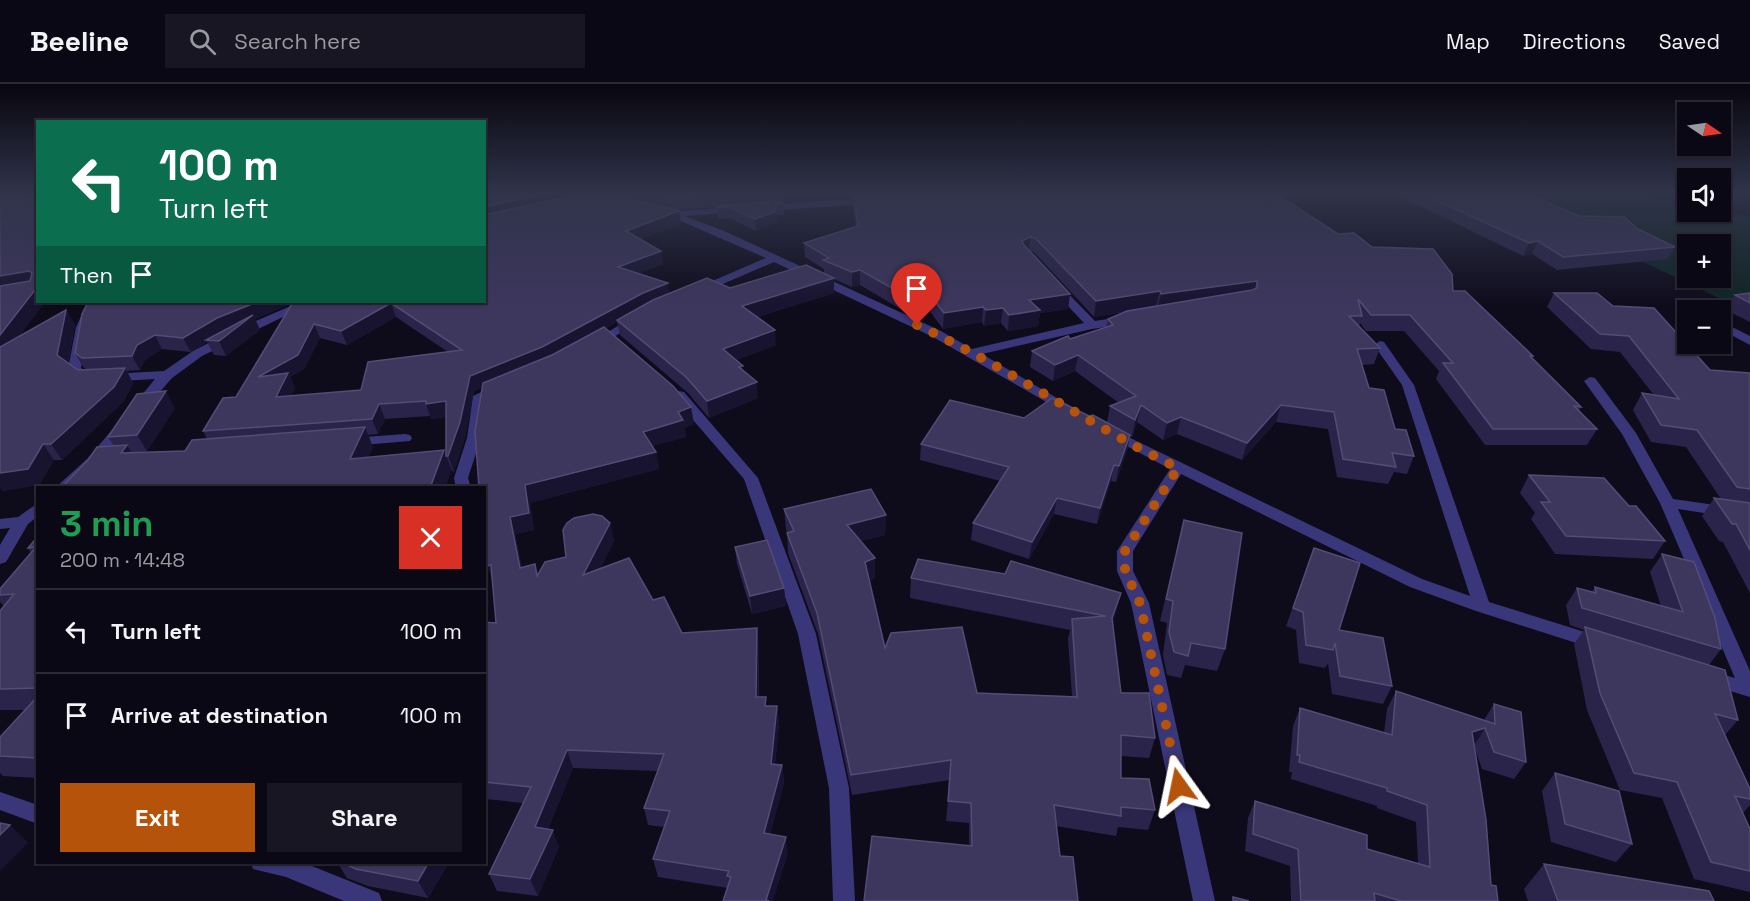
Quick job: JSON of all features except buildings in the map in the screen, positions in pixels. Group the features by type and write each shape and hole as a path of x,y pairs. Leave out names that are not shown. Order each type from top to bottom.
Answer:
{"street":[{"path":"716,231 937,334 1082,417"},
{"path":"691,294 773,259"},
{"path":"1044,274 1092,325"},
{"path":"93,303 82,327 74,369 87,379 167,375"},
{"path":"64,486 92,462 167,375 229,338 306,303"},
{"path":"580,351 650,311"},
{"path":"971,353 1092,325 1137,318"},
{"path":"1731,330 1750,341"},
{"path":"609,335 626,349"},
{"path":"1380,345 1408,385 1482,607"},
{"path":"1590,381 1629,434 1668,503 1750,690"},
{"path":"463,486 461,478 474,438 480,396 511,383"},
{"path":"666,384 682,398 750,477 807,634 839,788 844,901"},
{"path":"1102,429 1416,583 1482,607 1616,649"},
{"path":"335,444 405,438"},
{"path":"92,462 115,460"},
{"path":"1178,468 1125,551 1125,571 1140,603 1204,901"},
{"path":"1668,503 1750,515"},
{"path":"0,558 22,521 36,510"},
{"path":"0,524 22,521"},
{"path":"1694,673 1750,690"},
{"path":"0,801 36,814"},
{"path":"289,865 371,901"}],"green space":[{"path":"1579,231 1750,231 1750,313 1731,304 1731,300 1723,300 1698,288 1731,288 1731,234 1677,234 1677,278"}],"route":[{"path":"917,325 971,353 1133,446 1178,468 1125,551 1125,571 1140,603 1179,786"}]}
